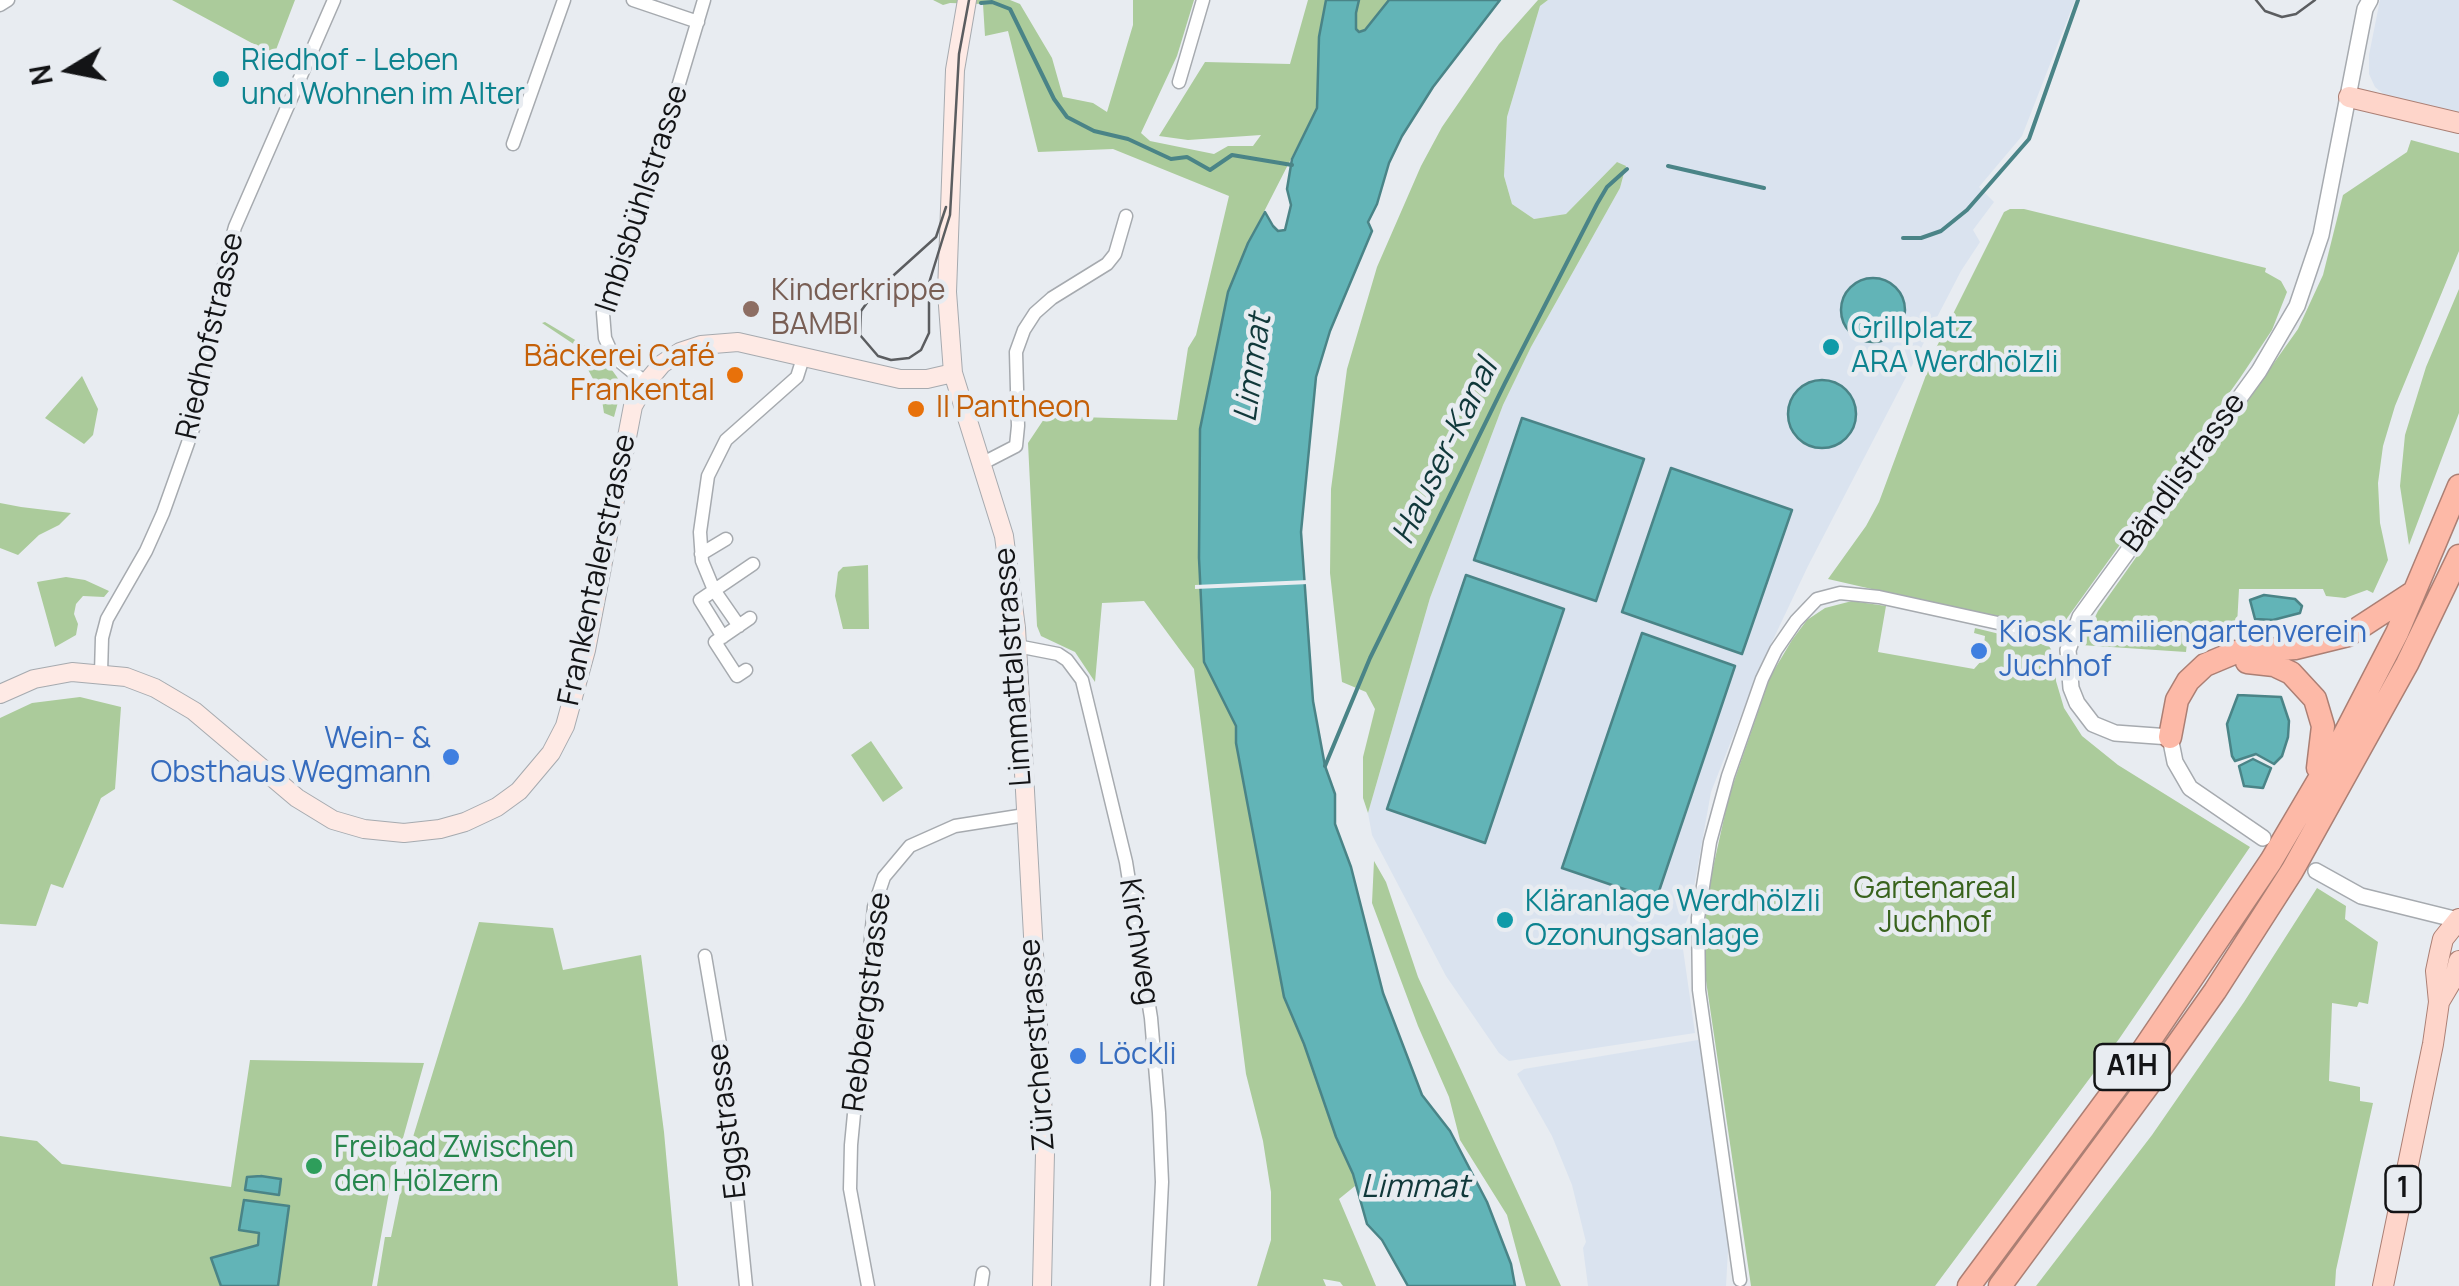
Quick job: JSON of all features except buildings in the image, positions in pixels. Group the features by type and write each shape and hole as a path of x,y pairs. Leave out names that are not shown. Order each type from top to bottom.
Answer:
{"highway":[{"name":"A1H","path":"1969,1286 2196,976 2313,790 2397,633 2459,486"},
{"path":"2433,625 2459,556"},
{"path":"2433,625 2459,586"},
{"path":"2170,737 2176,700 2205,665 2236,652 2295,648 2331,640 2381,615 2416,590"},
{"name":"A1H","path":"2000,1286 2215,991 2312,837 2329,821 2433,625"},
{"path":"2170,737 2194,692 2215,672 2240,662 2274,665 2303,683 2320,712 2323,741 2313,790"}],"main road":[{"name":"Limmattalstrasse","path":"967,0 955,70 947,242 953,373 1004,536 1017,646 1025,809"},
{"path":"2349,97 2459,122"},
{"path":"646,383 671,358 701,345 738,342 900,378 927,380 953,373"},
{"name":"Frankentalerstrasse","path":"0,694 50,674 101,673 126,677 175,698 296,798 333,820 364,829 404,833 453,826 486,813 509,799 535,774 551,752 570,712 586,650 633,406 646,383"},
{"name":"Zürcherstrasse","path":"1025,809 1045,1153 1042,1286"},
{"name":"1","path":"2440,1002 2436,971 2441,946 2459,920"},
{"name":"1","path":"2383,1286 2440,1002 2459,961"}],"street":[{"path":"0,5 8,0"},
{"name":"Riedhofstrasse","path":"101,673 107,619 158,524 194,426 235,227 334,0"},
{"path":"513,144 564,0"},
{"path":"633,0 698,22"},
{"name":"Imbisbühlstrasse","path":"646,383 612,356 602,314 663,137 704,0"},
{"path":"1179,82 1203,0"},
{"name":"Bändlistrasse","path":"2070,638 2100,587 2267,358 2297,306 2321,235 2368,4"},
{"path":"982,462 1016,446 1016,352 1024,330 1052,298 1107,264 1116,254 1126,216"},
{"path":"746,670 738,676 715,642 744,622 714,590 701,554 704,494 716,455 726,440 797,377 803,358"},
{"path":"701,554 726,539"},
{"path":"723,636 700,600 752,564"},
{"path":"1740,1280 1696,958 1700,892 1728,776 1762,679 1776,650 1817,599 1840,593 1878,597 2070,638 2071,688 2093,724 2115,733 2170,737 2180,773 2190,788 2263,838"},
{"name":"Kirchweg","path":"1017,646 1058,654 1068,660 1082,680 1126,862 1151,1018 1159,1113 1162,1182 1157,1286"},
{"name":"Rebbergstrasse","path":"868,1286 850,1189 851,1145 874,908 884,877 902,854 927,836 1025,809"},
{"path":"2316,871 2361,896 2459,920"},
{"name":"Eggstrasse","path":"705,956 724,1068 746,1286"}],"shaded area":[{"path":"1548,0 2075,0 2022,136 1979,187 1994,202 1973,230 1980,242 1961,271 1808,566 1761,665 1711,792 1689,915 1681,935 1695,1033 1509,1061 1499,1053 1446,976 1372,835 1368,813 1430,598 1503,405 1620,188 1626,167 1617,162 1566,214 1534,219 1512,204 1504,176 1507,117 1540,6"},
{"path":"2380,0 2459,0 2459,113 2386,96 2375,87 2369,74 2369,55"},
{"path":"1698,1040 1729,1233 1726,1286 1588,1286 1583,1248 1586,1242 1572,1185 1552,1136 1517,1074 1524,1069"}],"green space":[{"path":"172,0 295,0 274,55"},
{"path":"933,0 1010,0 1020,4 1052,58 1063,97 1093,103 1107,112 1133,25 1133,0 1194,0 1177,56 1141,133 1150,141 1214,154 1228,146 1253,146 1261,135 1188,140 1159,136 1205,62 1290,64 1308,0 1326,0 1319,37 1317,108 1248,243 1228,292 1200,429 1199,558 1204,662 1236,726 1284,997 1353,1174 1355,1186 1339,1199 1376,1286 1343,1286 1323,1279 1326,1286 1257,1286 1271,1240 1271,1192 1246,1074 1194,669 1144,601 1102,603 1095,682 1075,652 1041,636 1037,626 1028,443 1046,416 1177,420 1188,348 1196,335 1229,196 1113,149 1038,152 1008,31 985,36 983,4 943,5"},
{"path":"1359,0 1389,0 1365,30 1359,32 1356,13"},
{"path":"1538,0 1548,0 1540,6 1507,117 1504,176 1512,204 1534,219 1566,214 1617,162 1626,166 1620,188 1503,405 1430,598 1368,813 1363,798 1363,757 1375,709 1366,692 1342,682 1330,573 1331,489 1347,369 1377,267 1421,166 1442,127 1499,44"},
{"path":"2411,140 2459,153 2459,251 2395,406 2383,446 2378,483 2380,523 2388,560 2373,593 2367,590 2345,598 2326,596 2323,589 2239,589 2237,625 2189,624 2186,652 2081,645 2098,611 2298,329 2323,275 2343,195 2407,152"},
{"path":"2024,209 2266,268 2265,272 2281,281 2287,292 2272,330 2240,378 2065,621 2054,626 2033,626 1828,579 1879,502 1936,348 2004,212"},
{"path":"2459,289 2459,413 2409,545 2400,486 2405,435 2426,367"},
{"path":"542,323 587,347 596,348 622,387 614,417 604,413 601,394 575,345"},
{"path":"82,376 98,409 93,435 84,444 45,418"},
{"path":"0,503 71,513 18,555 0,548"},
{"path":"868,565 869,629 843,629 835,596 838,572 843,567"},
{"path":"66,577 85,580 109,591 104,597 83,596 74,614 78,624 76,635 55,647 37,582"},
{"name":"Gartenareal Juchhof","path":"1852,601 1886,606 1878,652 1974,669 1982,660 1985,636 1974,633 1975,628 2049,646 2055,656 2056,681 2064,708 2082,736 2118,765 2250,847 2119,1039 1935,1286 1751,1286 1704,967 1706,899 1729,796 1770,677 1807,620 1825,608"},
{"path":"80,697 121,707 115,789 101,798 63,888 51,884 36,926 0,924 0,718 32,703"},
{"path":"871,741 903,788 883,802 851,755"},
{"path":"1374,861 1386,882 1418,977 1561,1286 1526,1286 1507,1215 1460,1140 1449,1097 1372,903"},
{"path":"2317,888 2346,906 2345,919 2378,942 2368,1004 2359,1002 2357,1007 2332,1003 2329,1081 2360,1087 2360,1101 2373,1103 2335,1286 2036,1286 2152,1135"},
{"path":"479,922 553,928 563,970 641,955 664,1132 678,1286 377,1286 385,1237 391,1237 409,1150"},
{"name":"Freibad Zwischen den Hölzern","path":"250,1060 424,1063 391,1181 372,1286 0,1286 0,1136 37,1141 62,1164 231,1187"}],"water":[{"name":"Limmat","path":"1326,0 1359,0 1359,32 1365,30 1389,0 1500,0 1433,87 1389,163 1368,222 1372,231 1330,331 1316,377 1301,532 1313,701 1325,766 1335,794 1335,824 1351,867 1383,993 1422,1095 1450,1131 1487,1202 1511,1264 1515,1286 1408,1286 1382,1240 1367,1224 1353,1174 1284,997 1236,726 1204,662 1199,558 1200,429 1228,292 1248,243 1265,212 1278,231 1285,230 1291,205 1287,189 1292,159 1317,108 1319,37"},
{"path":"1873,278 1896,287 1905,310 1896,333 1873,342 1850,333 1841,310 1850,287"},
{"path":"1822,380 1846,390 1856,414 1846,438 1822,448 1798,438 1788,414 1798,390"},
{"path":"1522,418 1644,459 1596,601 1474,560"},
{"path":"1671,468 1792,510 1742,654 1622,612"},
{"path":"1466,575 1564,609 1485,843 1387,809"},
{"path":"2264,595 2295,599 2302,606 2300,613 2273,620 2255,619 2250,600"},
{"path":"1642,633 1735,666 1656,900 1562,868"},
{"path":"2238,695 2281,697 2289,721 2288,737 2282,756 2274,764 2256,754 2235,761 2232,756 2227,724"},
{"path":"2253,759 2271,768 2263,788 2244,786 2239,766"},
{"path":"247,1177 281,1179 279,1195 245,1190"},
{"path":"244,1200 289,1206 278,1286 221,1286 211,1258 258,1245 259,1233 239,1230"}],"pier":[{"path":"1309,580 1309,584 1195,589 1195,585"}],"waterway":[{"name":"Hauser-Kanal","path":"1903,238 1921,238 1941,231 1967,210 2029,139 2078,0"},
{"path":"981,3 992,2 1010,9 1054,99 1067,117 1171,159 1187,157 1210,170 1232,155 1292,165"},
{"name":"Hauser-Kanal","path":"1668,166 1764,188"},
{"name":"Hauser-Kanal","path":"1325,766 1370,658 1505,383 1597,204 1607,187 1627,169"}],"tram line":[{"path":"946,207 936,237 874,293 861,311 860,335 878,356 891,360 909,358 921,350 929,333 929,283 950,215 959,54 969,0"},
{"path":"2256,0 2265,11 2282,17 2296,14 2315,0"}],"place":[{"name":"Riedhof - Leben und Wohnen im Alter","path":"221,79"},
{"name":"Kinderkrippe BAMBI","path":"751,309"},
{"name":"Grillplatz ARA Werdhölzli","path":"1831,347"},
{"name":"Bäckerei Café Frankental","path":"735,375"},
{"name":"Il Pantheon","path":"916,409"},
{"name":"Kiosk Familiengartenverein Juchhof","path":"1979,651"},
{"name":"Wein- & Obsthaus Wegmann","path":"451,757"},
{"name":"Kläranlage Werdhölzli Ozonungsanlage","path":"1505,920"},
{"name":"Löckli","path":"1078,1056"},
{"name":"Freibad Zwischen den Hölzern","path":"314,1166"}]}
